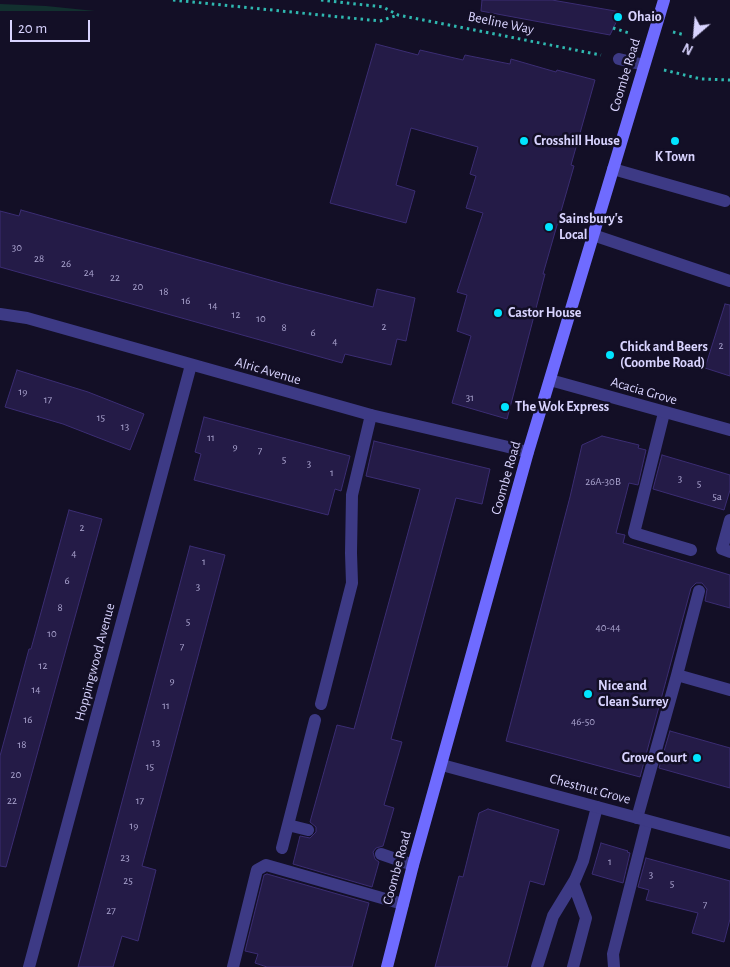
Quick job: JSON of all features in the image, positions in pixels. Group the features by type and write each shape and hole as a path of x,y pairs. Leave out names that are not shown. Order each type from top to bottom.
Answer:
{"main road":[{"name":"Coombe Road","path":"387,967 413,865 528,452 664,0"}],"street":[{"path":"619,59 644,65"},
{"path":"613,169 726,201"},
{"path":"593,235 730,280"},
{"name":"Alric Avenue","path":"0,314 27,318 371,415 528,452"},
{"name":"Hoppingwood Avenue","path":"29,967 191,365"},
{"name":"Acacia Grove","path":"550,380 730,430"},
{"path":"664,413 634,533 691,550"},
{"path":"321,704 352,582 352,495 371,415"},
{"path":"730,520 722,550 730,552"},
{"path":"614,967 613,954 642,819 699,591"},
{"path":"677,675 730,690"},
{"path":"282,848 315,720"},
{"name":"Chestnut Grove","path":"442,765 730,843"},
{"path":"537,967 553,916 573,883 583,861 597,807"},
{"path":"288,825 308,830"},
{"path":"381,854 413,865"},
{"path":"233,967 257,870 266,865 403,904"},
{"path":"573,883 586,918 573,967"}],"path":[{"path":"173,0 380,21 398,14"},
{"name":"Beeline Way","path":"321,0 383,7 398,14 619,59"},
{"path":"613,28 628,33"},
{"path":"676,33 685,35"},
{"path":"674,72 701,79 730,80"}],"green space":[{"path":"0,4 46,6 95,11 0,11"}],"building":[{"path":"482,0 552,0 621,12 610,35 481,11"},
{"path":"376,44 418,55 420,50 463,60 465,55 510,64 511,59 556,72 557,70 595,80 571,165 574,166 543,274 545,274 507,419 452,403 471,336 457,331 467,295 457,292 483,213 466,208 476,176 470,174 478,147 411,128 396,185 415,191 406,223 330,203"},
{"path":"21,210 373,307 377,289 415,298 406,341 397,339 391,365 345,354 342,363 0,267 0,211 19,216"},
{"path":"725,304 730,305 730,376 705,368"},
{"path":"17,370 88,392 144,414 130,450 63,424 5,407"},
{"path":"204,417 350,456 341,491 335,489 328,515 194,480 201,454 195,452"},
{"path":"602,436 639,445 638,448 646,450 638,485 629,483 616,533 625,535 623,543 730,575 730,608 705,601 707,589 702,583 696,583 691,588 640,777 506,741 582,445"},
{"path":"374,441 490,469 482,504 456,498 391,739 402,742 384,805 394,808 383,846 376,848 373,852 375,859 379,862 372,887 293,864 300,836 310,838 316,832 316,827 310,822 337,725 354,729 420,489 366,476"},
{"path":"662,455 730,475 730,490 724,510 653,489"},
{"path":"69,510 102,519 6,867 0,866 0,756"},
{"path":"190,546 225,555 142,866 156,870 138,941 122,936 113,967 78,967"},
{"name":"Grove Court","path":"670,731 730,748 730,788 659,768"},
{"path":"488,809 559,830 544,885 530,881 507,967 435,967 459,876 463,877 479,813"},
{"path":"601,843 630,853 623,883 592,874"},
{"path":"646,858 730,881 730,919 724,942 692,933 698,913 646,900 649,890 638,887"},
{"path":"267,874 369,903 352,967 267,967 255,963 258,954 245,951 264,875"}],"place":[{"name":"Ohaio","path":"618,17"},
{"name":"Crosshill House","path":"524,141"},
{"name":"K Town","path":"675,141"},
{"name":"Sainsbury's Local","path":"549,227"},
{"name":"Castor House","path":"498,313"},
{"name":"Chick and Beers (Coombe Road)","path":"610,355"},
{"name":"The Wok Express","path":"505,407"},
{"name":"Nice and Clean Surrey","path":"588,694"},
{"name":"Grove Court","path":"697,758"}]}
